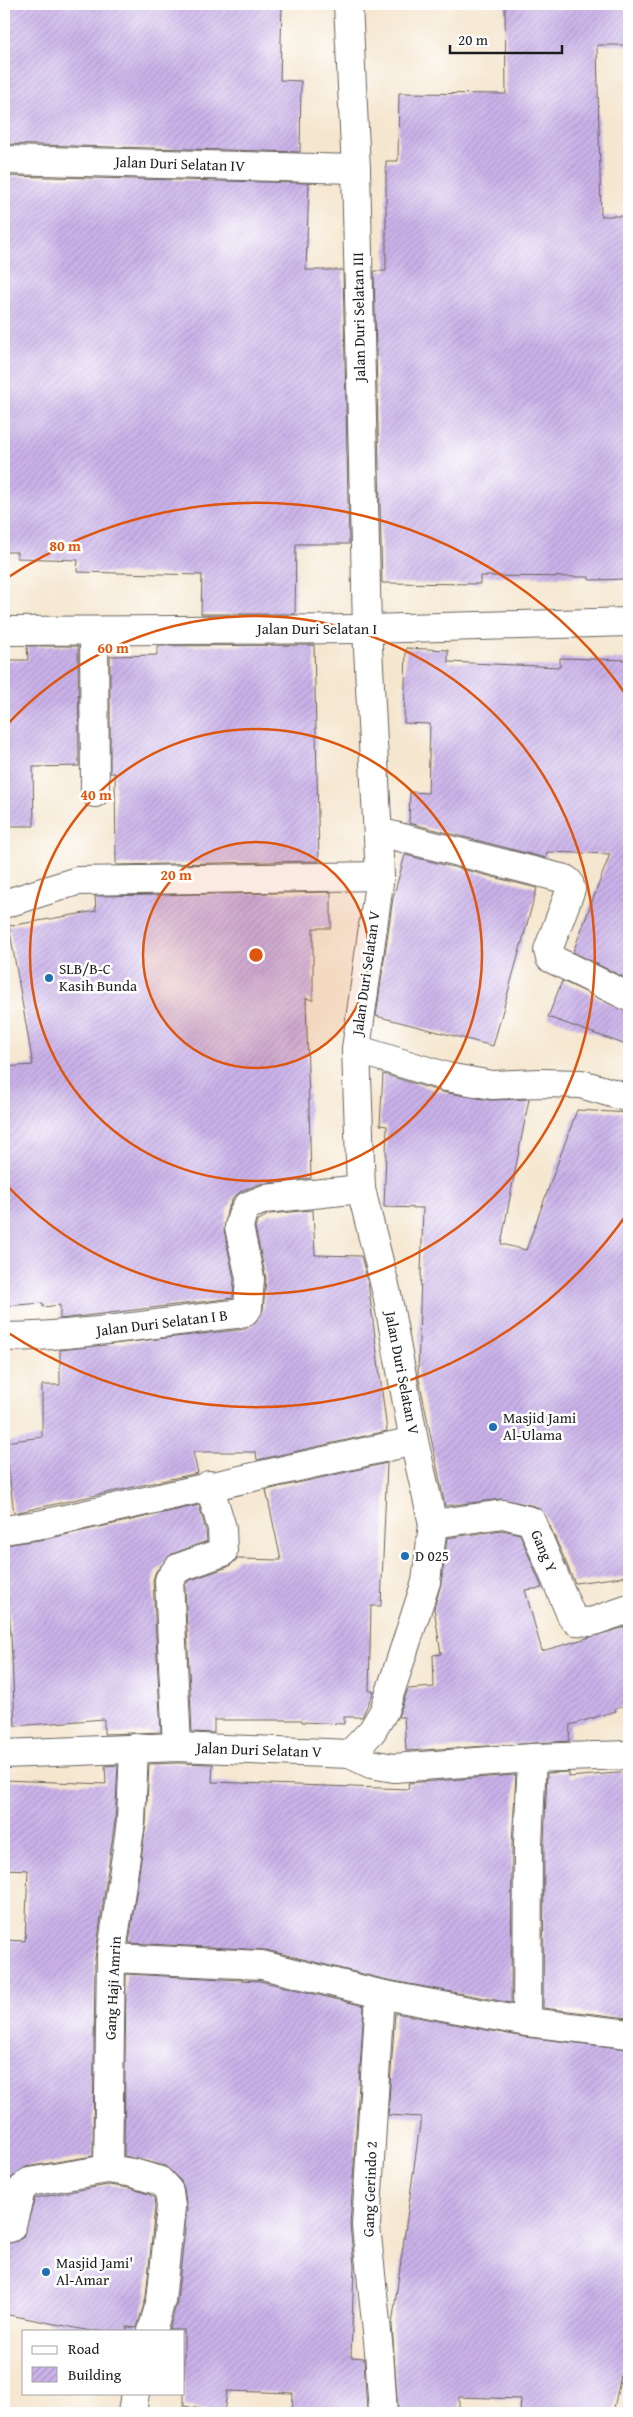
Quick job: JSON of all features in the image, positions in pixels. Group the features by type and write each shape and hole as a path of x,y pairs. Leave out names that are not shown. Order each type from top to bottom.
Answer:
{"street":[{"name":"Jalan Duri Selatan III","path":"348,4 356,169 366,629"},
{"name":"Jalan Duri Selatan IV","path":"4,160 356,169"},
{"name":"Jalan Duri Selatan I","path":"4,631 366,629 629,622"},
{"name":"Jalan Duri Selatan V","path":"4,1754 177,1747 350,1754 372,1731 384,1711 426,1582 433,1524 414,1441 387,1294 361,1189 356,1049 380,876 366,629"},
{"path":"94,630 95,793"},
{"path":"379,832 565,879 569,882 570,889 548,950 550,958 629,997"},
{"path":"4,904 77,881 380,876"},
{"path":"356,1049 446,1077 483,1084 581,1084 629,1098"},
{"name":"Jalan Duri Selatan I B","path":"4,1338 43,1337 243,1313 248,1308 250,1278 240,1226 242,1215 247,1206 265,1199 361,1189"},
{"path":"4,1530 43,1524 209,1485 414,1441"},
{"path":"177,1747 169,1580 178,1568 223,1552 222,1528 209,1485"},
{"name":"Gang Y","path":"433,1524 503,1514 531,1521 571,1615 576,1621 591,1622 629,1609"},
{"name":"Gang Haji Amrin","path":"108,2169 112,1958 131,1822 134,1748"},
{"path":"350,1754 371,1764 394,1768 532,1758 629,1755"},
{"path":"527,2022 528,1844 532,1758"},
{"path":"112,1958 262,1965 380,1994 527,2022 629,2034"},
{"name":"Gang Gerindo 2","path":"380,1994 366,2226 379,2351 382,2413"},
{"path":"4,2229 10,2228 12,2225 21,2190 29,2182 108,2169 133,2173 160,2181 169,2192 171,2207 161,2300 152,2330"},
{"path":"132,2413 135,2394"}],"building":[{"path":"4,4 282,4 280,80 301,81 300,152 4,144"},
{"path":"505,4 629,4 629,45 597,45 601,216 629,216 629,579 589,580 589,577 480,576 480,584 382,583 374,271 386,271 386,161 398,161 399,93 506,94"},
{"path":"4,176 309,183 306,270 343,270 349,544 296,544 295,614 201,614 202,575 77,572 78,560 17,558 17,552 4,552"},
{"path":"314,645 319,861 116,865 115,773 110,773 110,656 157,655 157,646"},
{"path":"27,646 78,646 79,766 33,767 34,826 4,826 4,660 28,660"},
{"path":"406,648 448,650 448,662 560,667 560,658 629,660 629,980 573,952 610,854 547,852 546,858 409,823 410,792 428,793 430,724 404,723"},
{"path":"405,855 537,888 493,1046 376,1016 393,898"},
{"path":"331,892 331,928 313,928 313,1000 306,998 311,1178 260,1184 241,1191 233,1198 227,1211 224,1230 234,1279 233,1298 60,1319 60,1305 43,1307 43,1303 4,1306 4,1067 33,1065 9,926 96,911 95,896"},
{"path":"562,981 629,1012 629,1046 548,1017"},
{"path":"383,1074 442,1092 489,1100 529,1099 501,1244 526,1250 577,1110 629,1113 629,1576 575,1583 545,1515 535,1506 501,1499 445,1506 418,1374 423,1208 384,1207 387,1126 380,1125"},
{"path":"313,1210 315,1255 361,1256 368,1282 387,1431 257,1460 256,1452 193,1452 198,1473 14,1513 5,1442 42,1437 42,1385 60,1385 60,1350 245,1329 254,1324 263,1310 266,1279 255,1227 257,1221 269,1214"},
{"path":"387,1463 381,1606 371,1606 369,1691 374,1691 362,1717 344,1717 344,1724 302,1722 302,1720 214,1720 214,1733 192,1732 185,1585 188,1581 228,1567 237,1559 281,1560 266,1490"},
{"path":"199,1505 207,1541 172,1554 156,1571 153,1580 161,1732 104,1734 104,1719 15,1726 11,1635 4,1545 46,1539"},
{"path":"502,1530 520,1534 542,1588 525,1590 542,1651 629,1626 629,1704 615,1709 616,1711 570,1725 569,1741 406,1751 404,1717 398,1717 408,1689 434,1687 433,1655 441,1654 434,1608 441,1584 447,1538"},
{"path":"149,1764 213,1764 212,1782 409,1789 408,1783 516,1775 512,1844 511,2003 383,1979 266,1950 129,1943 146,1824"},
{"path":"118,1765 115,1821 95,1958 93,2156 26,2167 10,2179 4,2194 4,1940 25,1941 28,1870 4,1869 4,1780 106,1784 105,1766"},
{"path":"569,1772 569,1777 629,1772 629,2018 543,2008 544,1844 547,1773"},
{"path":"126,1974 260,1981 364,2006 350,2225 354,2266 351,2357 364,2358 367,2413 292,2413 293,2393 227,2391 224,2413 184,2406 185,2330 169,2330 177,2302 187,2209 184,2189 181,2181 165,2166 124,2156"},
{"path":"395,2013 524,2037 629,2049 629,2337 613,2413 520,2413 521,2399 459,2397 459,2413 398,2413 392,2325 421,2117 388,2115"},
{"path":"108,2185 130,2188 151,2195 154,2198 155,2207 146,2297 137,2328 127,2327 127,2330 86,2330 4,2314 4,2244 18,2241 23,2237 35,2198"}],"place":[{"name":"SLB/B-C Kasih Bunda","path":"49,978"},
{"name":"Masjid Jami Al-Ulama","path":"493,1427"},
{"name":"D 025","path":"405,1556"},
{"name":"Masjid Jami' Al-Amar","path":"46,2272"}]}
